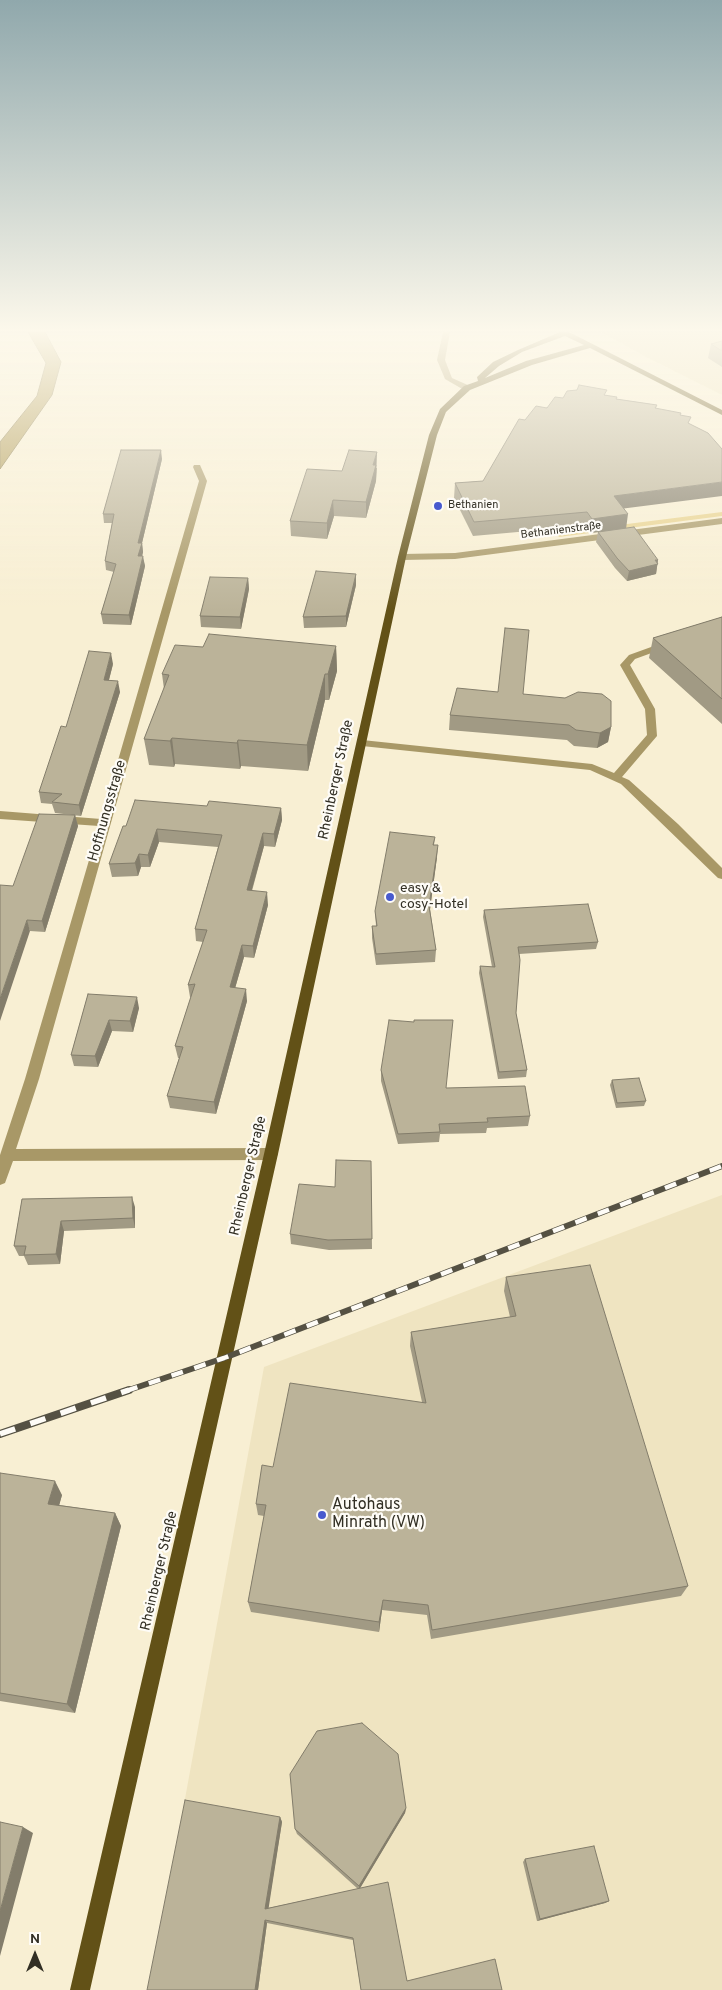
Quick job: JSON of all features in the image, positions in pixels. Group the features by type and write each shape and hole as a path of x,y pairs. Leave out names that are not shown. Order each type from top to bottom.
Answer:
{"main road":[{"name":"Rheinberger Straße","path":"80,1990 270,1154 402,557 437,425"}],"street":[{"name":"Hoffnungsstraße","path":"0,1179 32,1079 203,481 197,467"},
{"name":"Bethanienstraße","path":"402,557 455,556 722,522"},
{"path":"615,778 652,736 650,709 625,665 632,657 677,641"},
{"path":"362,743 592,767 625,782 674,826 722,875"},
{"path":"0,815 104,823"},
{"path":"7,1155 270,1154"}],"shaded area":[{"path":"14,425 31,425 0,469 0,442"},
{"path":"722,512 722,516 559,537 556,533"},
{"path":"722,1195 722,1990 150,1990 264,1367"}],"building":[{"path":"516,425 692,425 708,433 722,449 722,482 614,496 628,514 592,519 587,512 474,522 455,483 483,481"},
{"path":"121,450 161,450 138,543 142,543 138,556 143,556 129,615 101,614 116,564 105,561 114,514 103,514"},
{"path":"349,450 377,452 373,465 376,465 366,502 333,500 327,523 290,521 307,469 342,471"},
{"path":"634,527 658,560 655,560 658,564 629,571 598,532"},
{"path":"316,571 356,574 346,616 303,617"},
{"path":"210,577 248,578 240,617 200,616"},
{"path":"722,617 722,699 653,638"},
{"path":"505,628 529,630 523,694 565,698 578,692 602,694 611,701 611,727 600,733 576,730 569,725 450,715 457,688 498,692"},
{"path":"209,634 336,646 328,674 325,674 307,745 238,740 237,743 172,738 170,741 144,739 169,675 162,674 175,645 203,647"},
{"path":"89,651 111,653 104,680 118,681 79,805 52,802 62,794 39,792 61,726 66,727"},
{"path":"135,800 207,806 209,801 281,808 274,834 263,833 247,890 267,892 253,946 242,945 230,987 246,989 214,1102 167,1096 183,1047 175,1046 195,984 188,985 207,930 195,929 222,835 157,829 148,855 139,854 135,863 109,864"},
{"path":"39,814 75,815 42,921 27,920 0,999 0,885 13,886"},
{"path":"390,832 435,837 433,845 438,845 429,906 436,950 376,954 372,926 377,926 375,911"},
{"path":"588,904 598,942 518,947 520,960 516,1013 527,1070 499,1072 480,966 495,967 484,910"},
{"path":"88,994 137,997 130,1021 109,1020 95,1056 71,1055"},
{"path":"389,1020 414,1022 414,1020 453,1020 446,1088 525,1086 530,1116 487,1118 488,1122 439,1124 440,1132 398,1134 381,1070"},
{"path":"639,1078 646,1101 617,1103 612,1080"},
{"path":"336,1160 371,1161 372,1239 328,1240 290,1234 299,1184 335,1187"},
{"path":"132,1197 133,1218 61,1221 56,1254 24,1255 26,1246 14,1246 22,1199"},
{"path":"590,1265 688,1586 432,1630 428,1605 383,1600 379,1622 248,1602 266,1505 256,1504 262,1465 273,1467 290,1383 426,1403 411,1332 516,1316 506,1277"},
{"path":"0,1473 55,1481 48,1504 115,1513 67,1704 0,1693"},
{"path":"362,1723 398,1754 406,1808 359,1886 295,1829 290,1774 317,1731"},
{"path":"185,1800 280,1817 265,1909 388,1882 407,1981 495,1959 502,1990 361,1990 353,1938 265,1920 255,1990 147,1990"},
{"path":"0,1822 23,1827 0,1911"},
{"path":"594,1846 609,1901 540,1919 525,1859"}],"railway":[{"path":"126,1391 224,1358 722,1166"},
{"path":"0,1434 129,1390"}],"place":[{"name":"Bethanien","path":"438,506"},
{"name":"easy & cosy-Hotel","path":"390,897"},
{"name":"Autohaus Minrath (VW)","path":"322,1515"}]}
